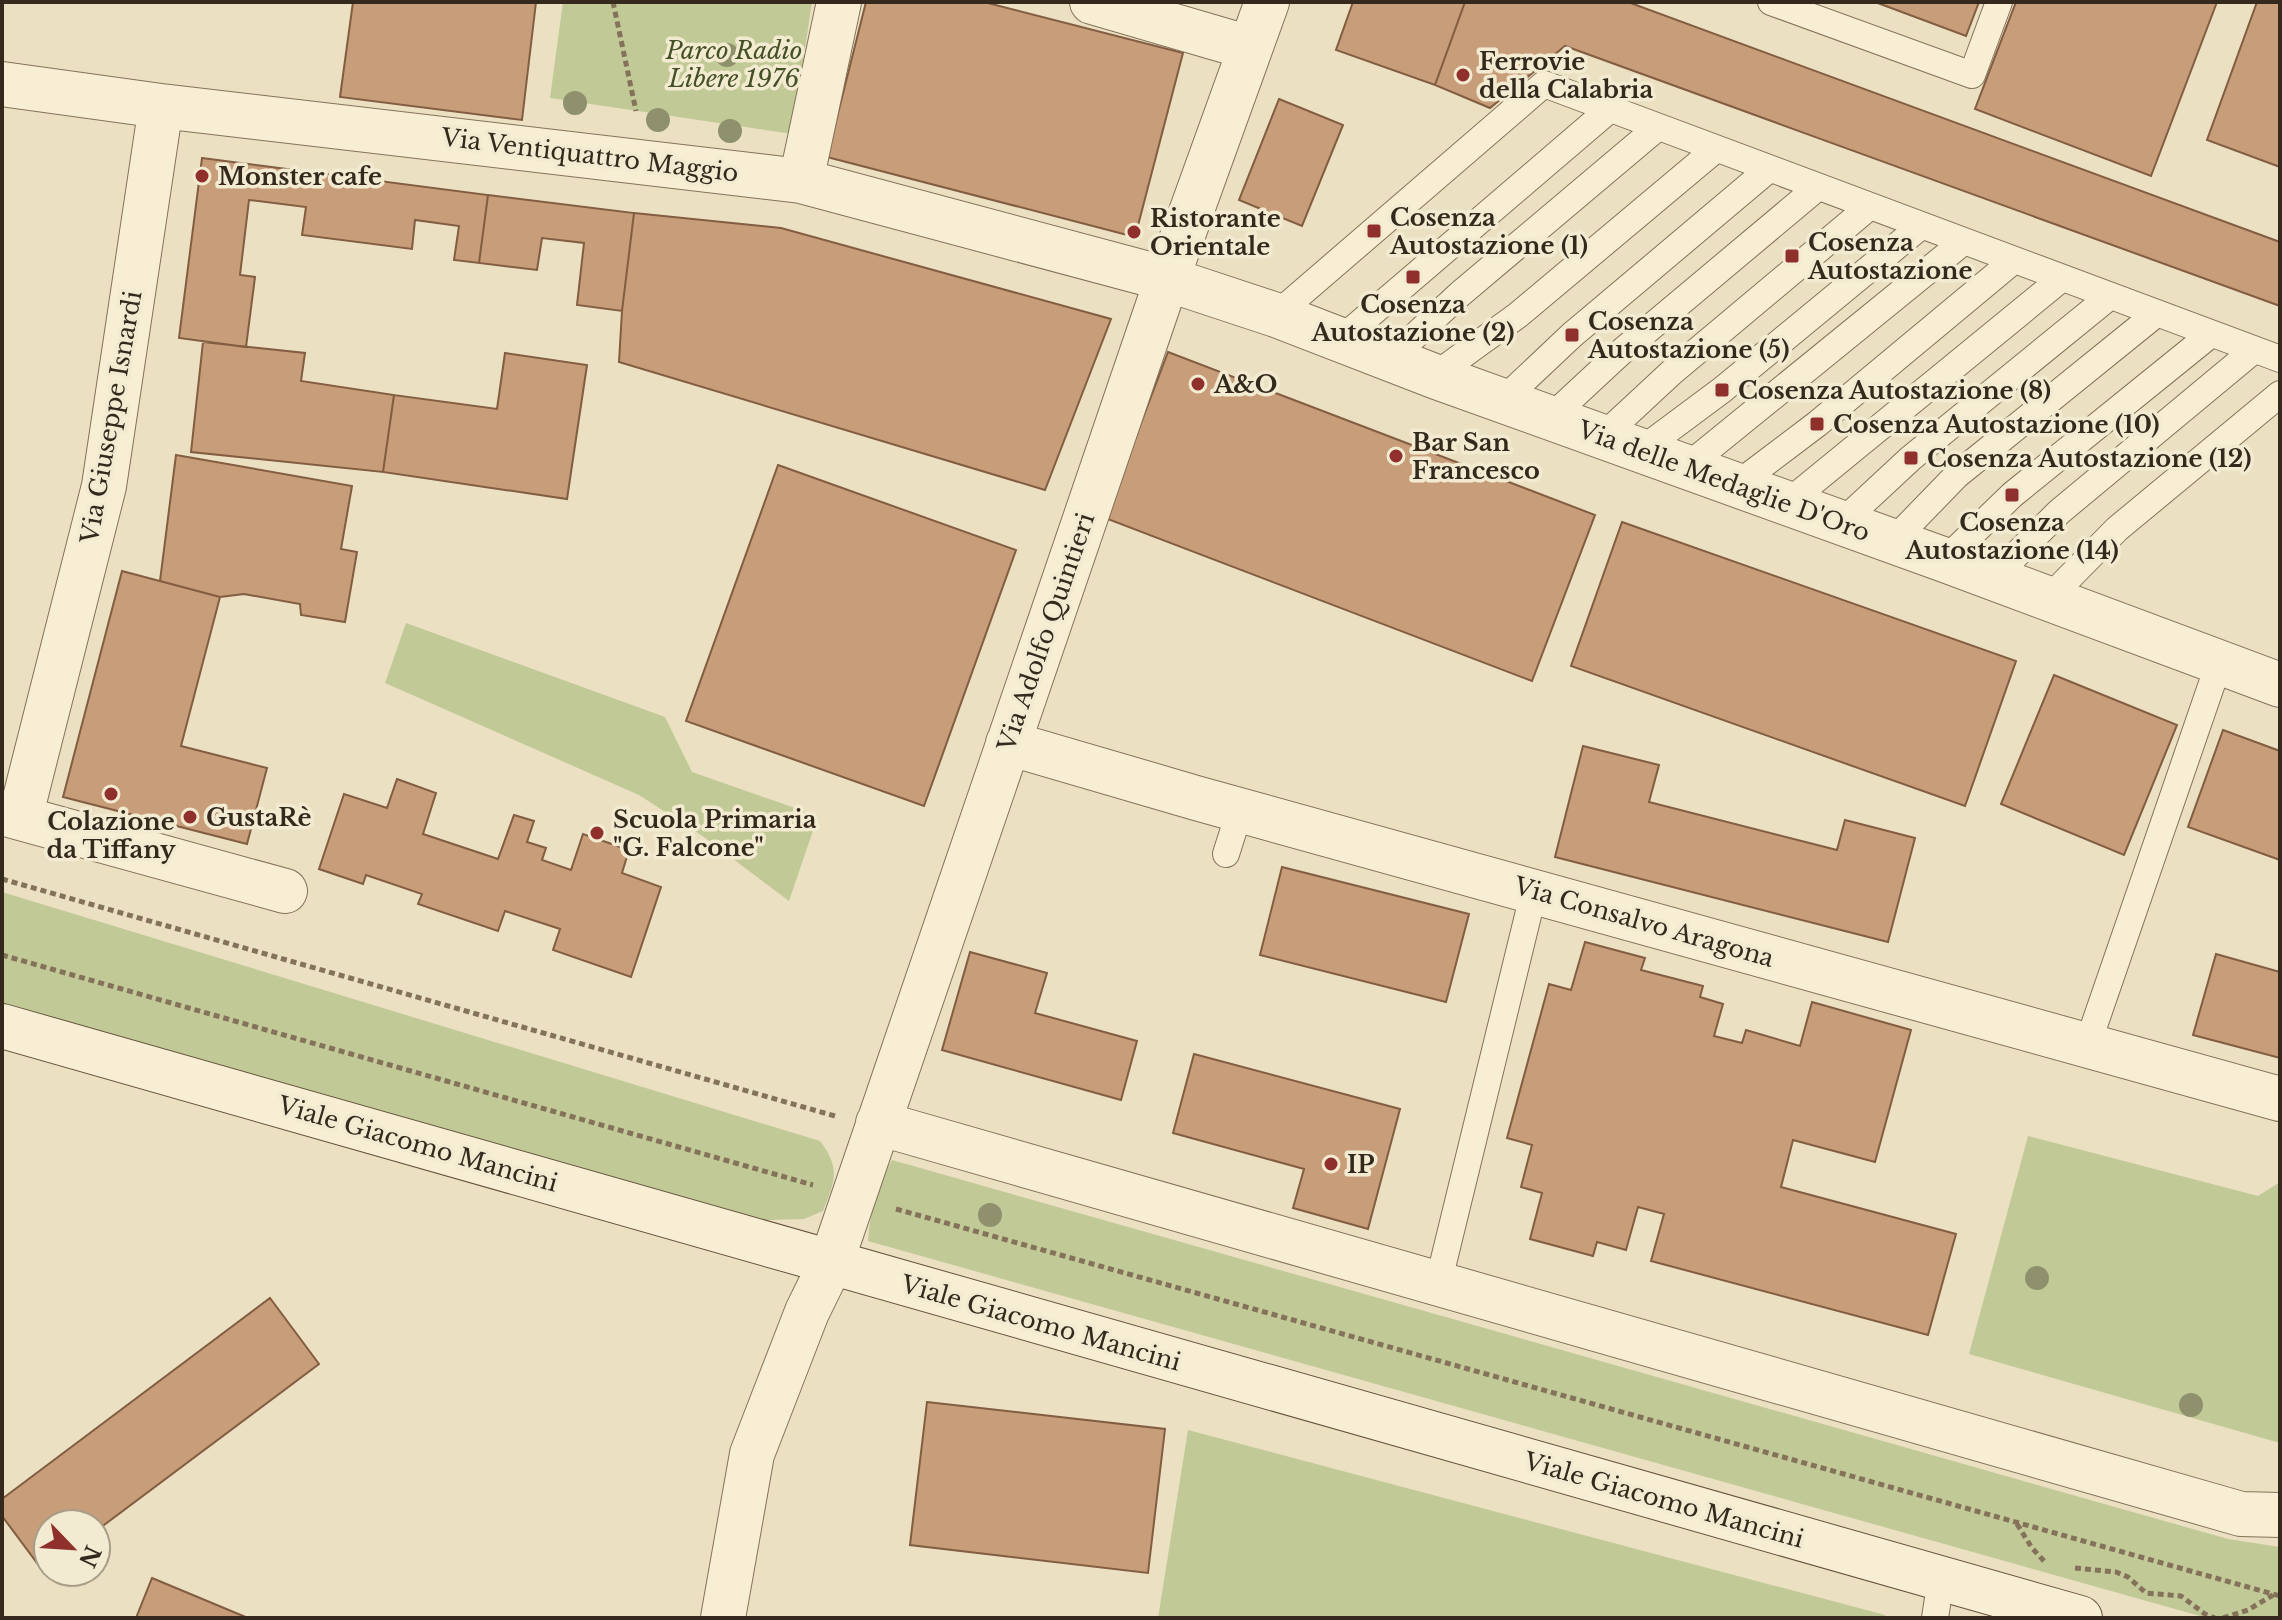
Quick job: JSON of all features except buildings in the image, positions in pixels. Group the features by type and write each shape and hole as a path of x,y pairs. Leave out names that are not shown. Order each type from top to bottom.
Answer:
{"street":[{"path":"801,181 839,2"},
{"path":"1092,2 1250,48"},
{"name":"Via Adolfo Quintieri","path":"723,1618 752,1454 807,1312 831,1263 851,1197 1167,279 1267,2"},
{"name":"Via Ventiquattro Maggio","path":"2,84 161,106 801,181 1167,279"},
{"name":"Via Giuseppe Isnardi","path":"11,815 104,486 161,106"},
{"name":"Via delle Medaglie D'Oro","path":"1167,279 1276,315 1389,360 1945,560 2280,685"},
{"name":"Via Consalvo Aragona","path":"1008,743 1200,786 1240,810 2280,1099"},
{"path":"11,815 285,891"},
{"name":"Viale Giacomo Mancini","path":"2,1026 831,1263 1938,1598 2080,1618"},
{"path":"878,1123 2241,1514 2280,1515"}],"lane":[{"path":"1771,2 1972,75 1999,2"},
{"path":"1276,315 1544,84 2280,359"},
{"path":"1339,341 1610,109"},
{"path":"1389,360 1460,294 1658,127"},
{"path":"1434,376 1518,315 1716,149"},
{"path":"1502,401 1572,335 1769,169"},
{"path":"1550,418 1620,353 1818,187"},
{"path":"1621,444 1672,372 1869,207"},
{"path":"1621,444 1722,390 1921,226"},
{"path":"1685,468 1963,242"},
{"path":"1735,486 1817,424 2013,261"},
{"path":"1786,504 2061,279"},
{"path":"1840,524 1911,458 2109,297"},
{"path":"1892,542 1957,475 2156,314"},
{"path":"1945,560 2012,495 2211,334"},
{"path":"1993,578 2059,512 2254,350"},
{"path":"2049,598 2117,529 2280,394"},
{"path":"2087,1046 2219,663"},
{"path":"1226,854 1240,810"},
{"path":"1438,1284 1534,891"}],"path":[{"path":"613,2 636,111"},
{"path":"2,955 851,1197 2277,1596"},
{"path":"2016,1523 2032,1548 2050,1565"},
{"path":"2066,1570 2086,1568 2116,1572 2128,1577 2146,1593 2181,1596 2215,1618"},
{"path":"2223,1618 2277,1596"}],"green space":[{"name":"Parco Radio Libere 1976","path":"563,2 812,2 792,134 550,98"},
{"path":"406,623 665,717 692,772 818,816 789,901 704,837 639,795 385,683"},
{"path":"2,892 820,1141 831,1159 834,1175 823,1211 804,1219 742,1221 2,1011"},
{"path":"2028,1136 2258,1196 2280,1182 2280,1443 1969,1354"},
{"path":"892,1160 2228,1539 2280,1547 2280,1618 2207,1618 868,1241 875,1199"},
{"path":"1188,1430 1885,1615 1886,1618 1158,1618"}],"place":[{"name":"Ferrovie della Calabria","path":"1463,75"},
{"name":"Monster cafe","path":"202,176"},
{"name":"Cosenza Autostazione (1)","path":"1374,231"},
{"name":"Ristorante Orientale","path":"1134,232"},
{"name":"Cosenza Autostazione","path":"1792,256"},
{"name":"Cosenza Autostazione (2)","path":"1413,277"},
{"name":"Cosenza Autostazione (5)","path":"1572,335"},
{"name":"A&O","path":"1198,384"},
{"name":"Cosenza Autostazione (8)","path":"1722,390"},
{"name":"Cosenza Autostazione (10)","path":"1817,424"},
{"name":"Bar San Francesco","path":"1396,456"},
{"name":"Cosenza Autostazione (12)","path":"1911,458"},
{"name":"Cosenza Autostazione (14)","path":"2012,495"},
{"name":"Colazione da Tiffany","path":"111,794"},
{"name":"GustaRè","path":"190,817"},
{"name":"Scuola Primaria \"G. Falcone\"","path":"597,833"},
{"name":"IP","path":"1331,1164"}]}
